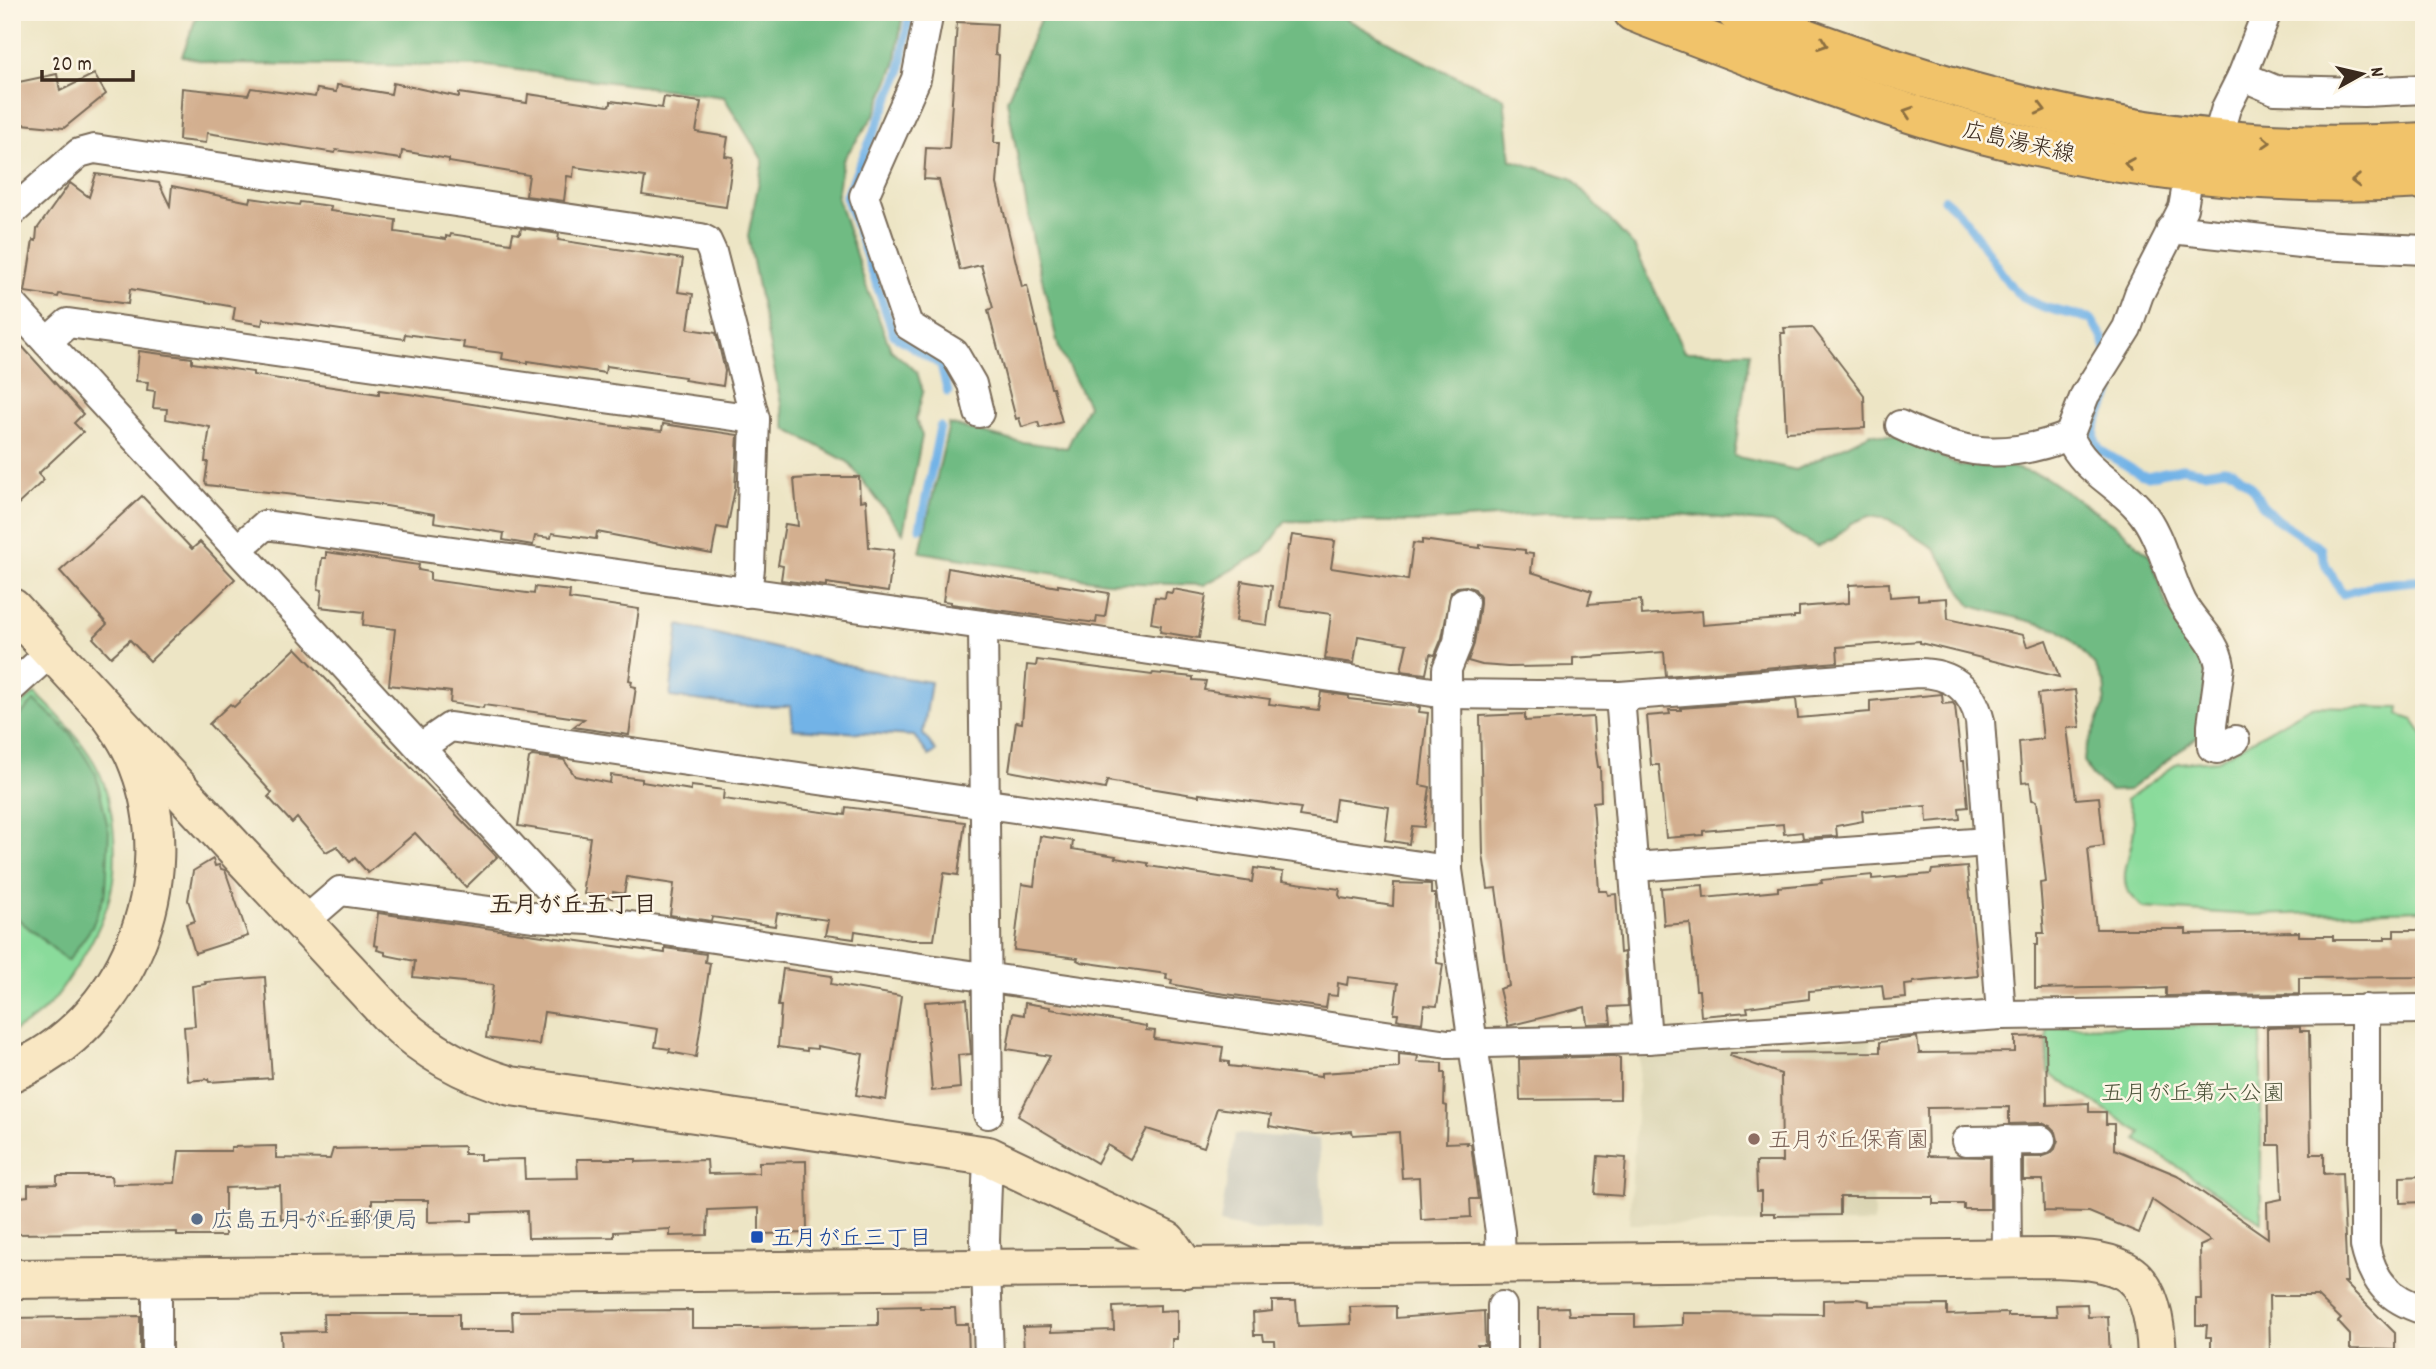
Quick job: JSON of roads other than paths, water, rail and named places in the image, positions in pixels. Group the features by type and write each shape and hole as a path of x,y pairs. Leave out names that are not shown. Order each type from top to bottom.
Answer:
{"main road":[{"name":"広島湯来線","path":"1633,12 1851,94 1933,120 2047,149 2189,173 2301,181 2424,179"},
{"name":"広島湯来線","path":"1736,12 1868,60 1994,98 2076,117 2217,139 2332,144 2424,142"}],"street":[{"path":"929,12 916,79 864,196 908,325 954,353 972,384 979,413"},
{"path":"2217,139 2226,108 2242,76 2267,12"},
{"path":"2242,76 2275,90 2364,92 2424,89"},
{"path":"12,212 79,153 93,149 695,236 707,241 755,419 747,593"},
{"path":"2189,173 2182,208 2139,295 2127,328 2085,395 2069,436 2076,452 2091,468 2129,498 2142,512 2183,604 2212,641 2219,658 2212,747 2217,749 2235,740"},
{"path":"2171,229 2319,245 2424,250"},
{"path":"12,304 560,900 560,918"},
{"path":"47,342 68,323 755,419"},
{"path":"1900,425 1926,438 1983,452 2043,446 2069,436"},
{"path":"238,549 265,525 983,625 1446,694 1620,696 1918,673 1945,676 1962,686 1978,710 2001,1015"},
{"path":"1464,602 1458,642 1447,669 1448,870 1500,1232 1501,1264"},
{"path":"12,608 107,711 120,728 139,766 166,797 303,923 408,1034 445,1060 488,1080 530,1089 988,1156 1167,1241 1186,1268"},
{"path":"983,625 988,1114"},
{"path":"12,687 52,650"},
{"path":"1620,696 1647,1039"},
{"path":"421,747 450,727 1448,870"},
{"path":"12,1072 44,1057 69,1038 106,998 132,954 144,923 152,889 155,850 166,797"},
{"path":"1634,867 1989,842"},
{"path":"303,923 340,891 533,917 603,922 1448,1044 1647,1039 2001,1015 2424,1009"},
{"path":"2365,1009 2365,1246 2373,1273 2381,1285 2400,1300 2424,1310"},
{"path":"2006,1140 2007,1259"},
{"path":"1966,1141 2041,1140"},
{"path":"988,1156 985,1239 989,1357"},
{"path":"12,1279 2079,1260 2124,1269 2138,1283 2151,1308 2157,1357"},
{"path":"157,1278 157,1357"},
{"path":"1502,1306 1502,1357"}],"water":[{"path":"679,625 898,677 931,682 923,734 936,751 929,756 914,736 793,729 791,706 744,706 670,697"}],"waterway":[{"path":"910,12 900,73 846,196 894,335 941,365 948,392"},
{"path":"1944,199 1969,225 2006,280 2019,294 2044,307 2091,319 2103,338 2106,350"},
{"path":"2110,367 2113,379 2111,392 2099,416 2095,433 2100,450 2148,476 2182,468 2204,472 2224,469 2234,471 2252,487 2262,505 2275,518 2321,549 2326,566 2343,594 2374,585 2424,580"},
{"path":"920,528 940,427"}],"place":[{"name":"五月が丘保育園","path":"1754,1139"},
{"name":"広島五月が丘郵便局","path":"197,1219"},
{"name":"五月が丘三丁目","path":"757,1237"}],"district":[{"name":"五月が丘五丁目","path":"573,904"}],"park label":[{"name":"五月が丘第六公園","path":"2193,1092"}]}
